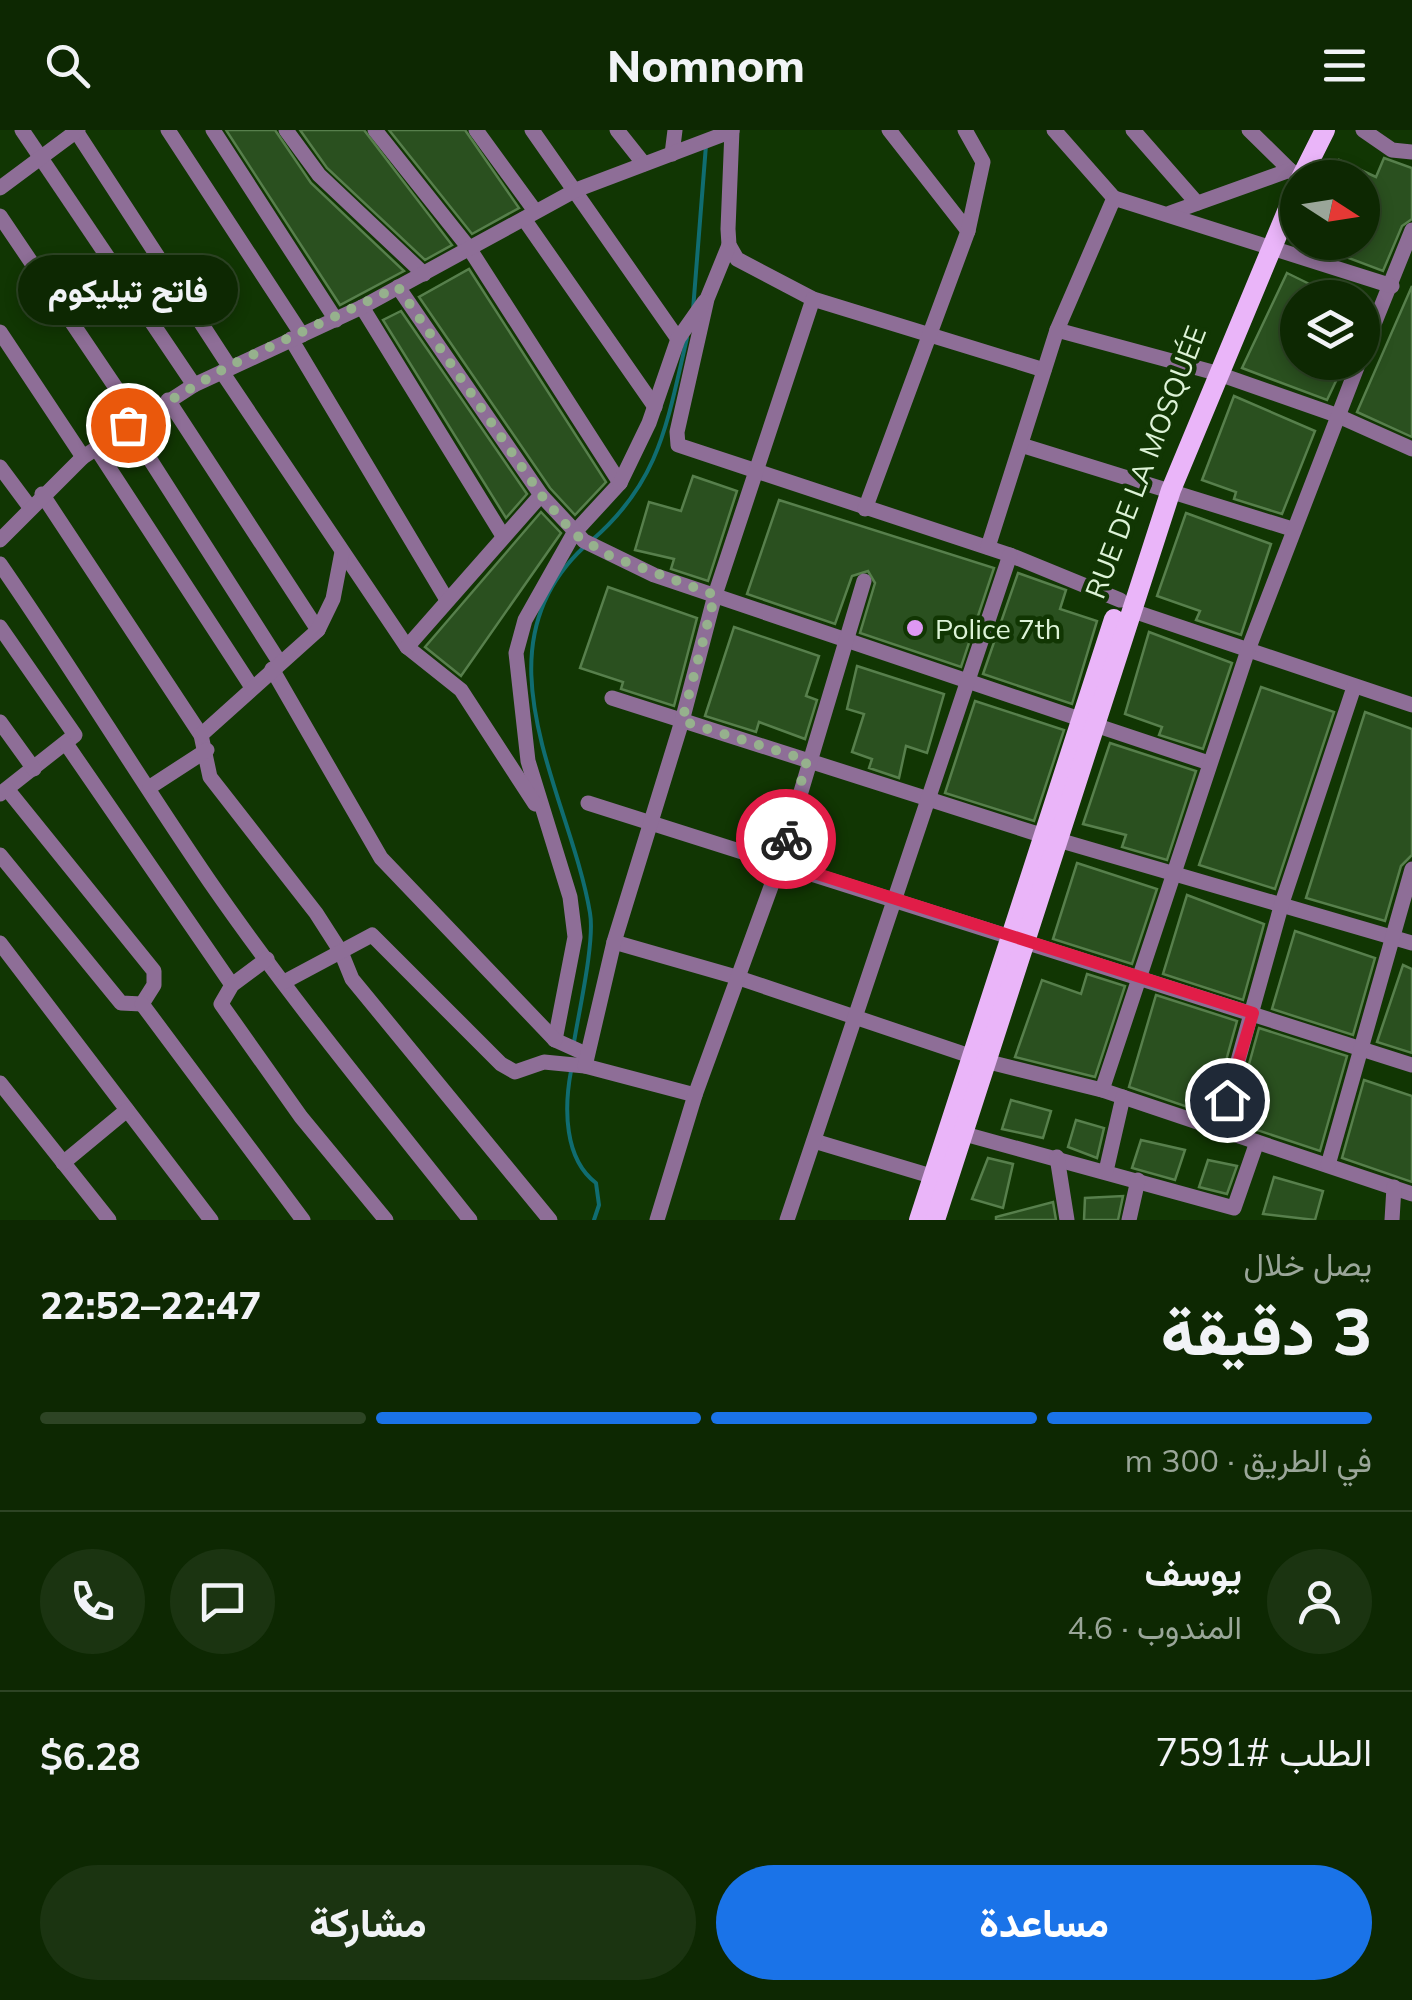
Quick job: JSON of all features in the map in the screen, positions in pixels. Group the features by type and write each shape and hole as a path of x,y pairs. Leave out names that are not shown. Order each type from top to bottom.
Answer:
{"main road":[{"name":"RUE DE LA MOSQUÉE","path":"1307,160 1325,130"},
{"name":"RUE DE LA MOSQUÉE","path":"918,1220 977,1058 1165,488 1257,261 1272,246 1280,223"},
{"path":"935,1220 961,1134 977,1058"}],"street":[{"path":"22,130 38,160 194,385"},
{"path":"168,130 297,337 447,600"},
{"path":"213,130 336,320"},
{"path":"286,130 319,175 424,274"},
{"path":"375,130 470,248 620,483"},
{"path":"476,130 656,407"},
{"path":"532,130 678,339"},
{"path":"617,130 644,164"},
{"path":"672,154 675,130"},
{"path":"0,540 29,506 90,452 194,385 362,308 576,190 732,130 729,244 707,299 677,432 678,445 1010,555 1125,605 1412,705"},
{"path":"888,130 968,230"},
{"path":"865,509 968,230 983,162 965,130"},
{"path":"1054,130 1114,198 1392,286"},
{"path":"1133,130 1197,203"},
{"path":"1249,130 1280,162"},
{"path":"1363,130 1392,150 1412,152"},
{"path":"0,188 77,131 342,552 408,648 461,690 542,815"},
{"path":"1170,214 1197,203 1280,182"},
{"path":"988,548 1058,330 1114,198"},
{"path":"0,216 132,422 276,666 381,858 554,1040 585,1060 695,1095"},
{"path":"1380,313 1412,230"},
{"path":"729,244 737,259 813,300 1044,370"},
{"path":"398,287 541,495 574,534 610,556 1209,763"},
{"path":"554,1040 575,937 570,898 542,815 526,747 516,654 526,620 574,534 620,483 656,407 678,339 707,299"},
{"path":"585,1060 614,942 682,721 715,595 754,468 813,300"},
{"path":"362,308 503,536"},
{"path":"1058,330 1211,372 1336,415 1412,449"},
{"path":"0,332 90,452 252,686"},
{"path":"1102,1090 1248,650 1351,380"},
{"path":"168,400 318,630"},
{"path":"1021,445 1292,530"},
{"path":"0,467 29,506"},
{"path":"42,494 204,742 210,776 342,952 352,980 550,1220"},
{"path":"408,648 541,495"},
{"path":"150,787 204,742 252,686 318,630 333,599 342,552"},
{"path":"787,1220 1010,555"},
{"path":"0,564 210,881 470,1220"},
{"path":"658,1220 695,1095 780,862 807,760 864,581"},
{"path":"0,627 74,732 67,744 4,791 154,971 154,985 142,1004"},
{"path":"1219,1129 1282,904 1354,687"},
{"path":"612,698 1049,837 1412,943"},
{"path":"0,722 34,769"},
{"path":"67,744 232,985"},
{"path":"588,803 1412,1065"},
{"path":"0,856 120,1003 142,1004"},
{"path":"1328,1165 1412,869"},
{"path":"284,982 374,936 500,1064 515,1072 544,1062 585,1060"},
{"path":"614,942 736,977 977,1058 1102,1090 1412,1194"},
{"path":"0,943 211,1220"},
{"path":"267,959 232,985 221,1004 302,1117 386,1220"},
{"path":"142,1004 303,1220"},
{"path":"0,1083 108,1220"},
{"path":"1106,1171 1123,1097"},
{"path":"62,1163 127,1110"},
{"path":"961,1134 1234,1208 1257,1142"},
{"path":"814,1140 931,1176"},
{"path":"1057,1157 1066,1220"},
{"path":"1130,1220 1138,1180"},
{"path":"1392,1220 1394,1187"}],"building":[{"path":"226,130 275,130 311,183 404,271 340,305"},
{"path":"300,130 364,130 452,245 425,260 327,168"},
{"path":"389,130 465,130 519,208 472,234"},
{"path":"1384,158 1412,168 1412,219 1402,226 1383,271 1354,260 1380,260 1380,168"},
{"path":"469,269 606,482 575,515 550,488 419,297"},
{"path":"1412,286 1412,437 1357,412 1371,380 1380,380 1380,359"},
{"path":"1280,288 1280,380 1336,380 1327,400 1242,368"},
{"path":"401,311 527,494 506,518 383,320"},
{"path":"1234,396 1315,431 1282,514 1234,499 1236,492 1202,480"},
{"path":"693,476 737,491 708,581 671,569 674,559 635,550 649,502 681,511"},
{"path":"779,500 994,568 961,667 860,633 875,583 868,571 852,576 835,624 747,594"},
{"path":"541,512 561,533 461,676 425,647"},
{"path":"1186,513 1271,544 1241,635 1196,620 1200,611 1157,596"},
{"path":"1018,573 1066,590 1060,609 1097,621 1072,704 983,674"},
{"path":"608,587 697,618 674,706 621,689 623,682 580,668"},
{"path":"734,627 819,656 806,696 817,700 805,739 759,722 756,732 705,716"},
{"path":"1149,632 1232,663 1203,749 1159,735 1162,727 1125,714"},
{"path":"857,666 944,694 927,753 906,746 899,778 869,768 872,759 852,752 864,714 847,709"},
{"path":"1261,687 1334,712 1275,889 1199,865"},
{"path":"975,701 1064,730 1034,821 945,793"},
{"path":"1365,712 1412,729 1412,855 1401,866 1385,921 1306,898"},
{"path":"1110,743 1196,771 1167,860 1122,847 1126,835 1083,824"},
{"path":"1077,863 1157,889 1132,964 1053,939"},
{"path":"1187,895 1264,924 1243,1000 1163,974"},
{"path":"1295,931 1375,958 1353,1035 1272,1009"},
{"path":"1403,965 1412,969 1412,1053 1377,1042"},
{"path":"1087,974 1125,986 1095,1077 1015,1057 1042,980 1081,994"},
{"path":"1156,995 1237,1021 1211,1115 1129,1087"},
{"path":"1259,1028 1347,1056 1320,1151 1233,1122"},
{"path":"1364,1080 1412,1096 1412,1182 1342,1158"},
{"path":"1011,1100 1051,1111 1043,1138 1002,1129"},
{"path":"1076,1120 1104,1128 1097,1158 1068,1147"},
{"path":"1141,1140 1185,1150 1175,1180 1132,1168"},
{"path":"988,1158 1013,1164 1003,1208 972,1199"},
{"path":"1208,1160 1237,1166 1227,1194 1199,1187"},
{"path":"1274,1177 1323,1191 1315,1220 1263,1214"},
{"path":"1123,1196 1118,1220 1084,1220 1085,1198"},
{"path":"1053,1202 1056,1220 996,1220 996,1217"}],"waterway":[{"path":"693,310 706,145"},
{"path":"591,541 614,519 646,473 666,424 687,338"},
{"path":"574,1042 588,958 590,913 550,772 531,677 535,631 551,588 584,547"},
{"path":"571,1071 567,1101 569,1132 578,1161 596,1183 599,1205 594,1220"}],"way so far":[{"path":"128,425 229,366 362,308 398,287 541,495 574,534 610,556 715,595 682,721 807,760 786,839"}],"place":[{"name":"فاتح تيليكوم","path":"128,425"},
{"name":"Police 7th","path":"915,628"}],"route":[{"path":"786,839 780,862 1253,1013 1227,1100"}]}
